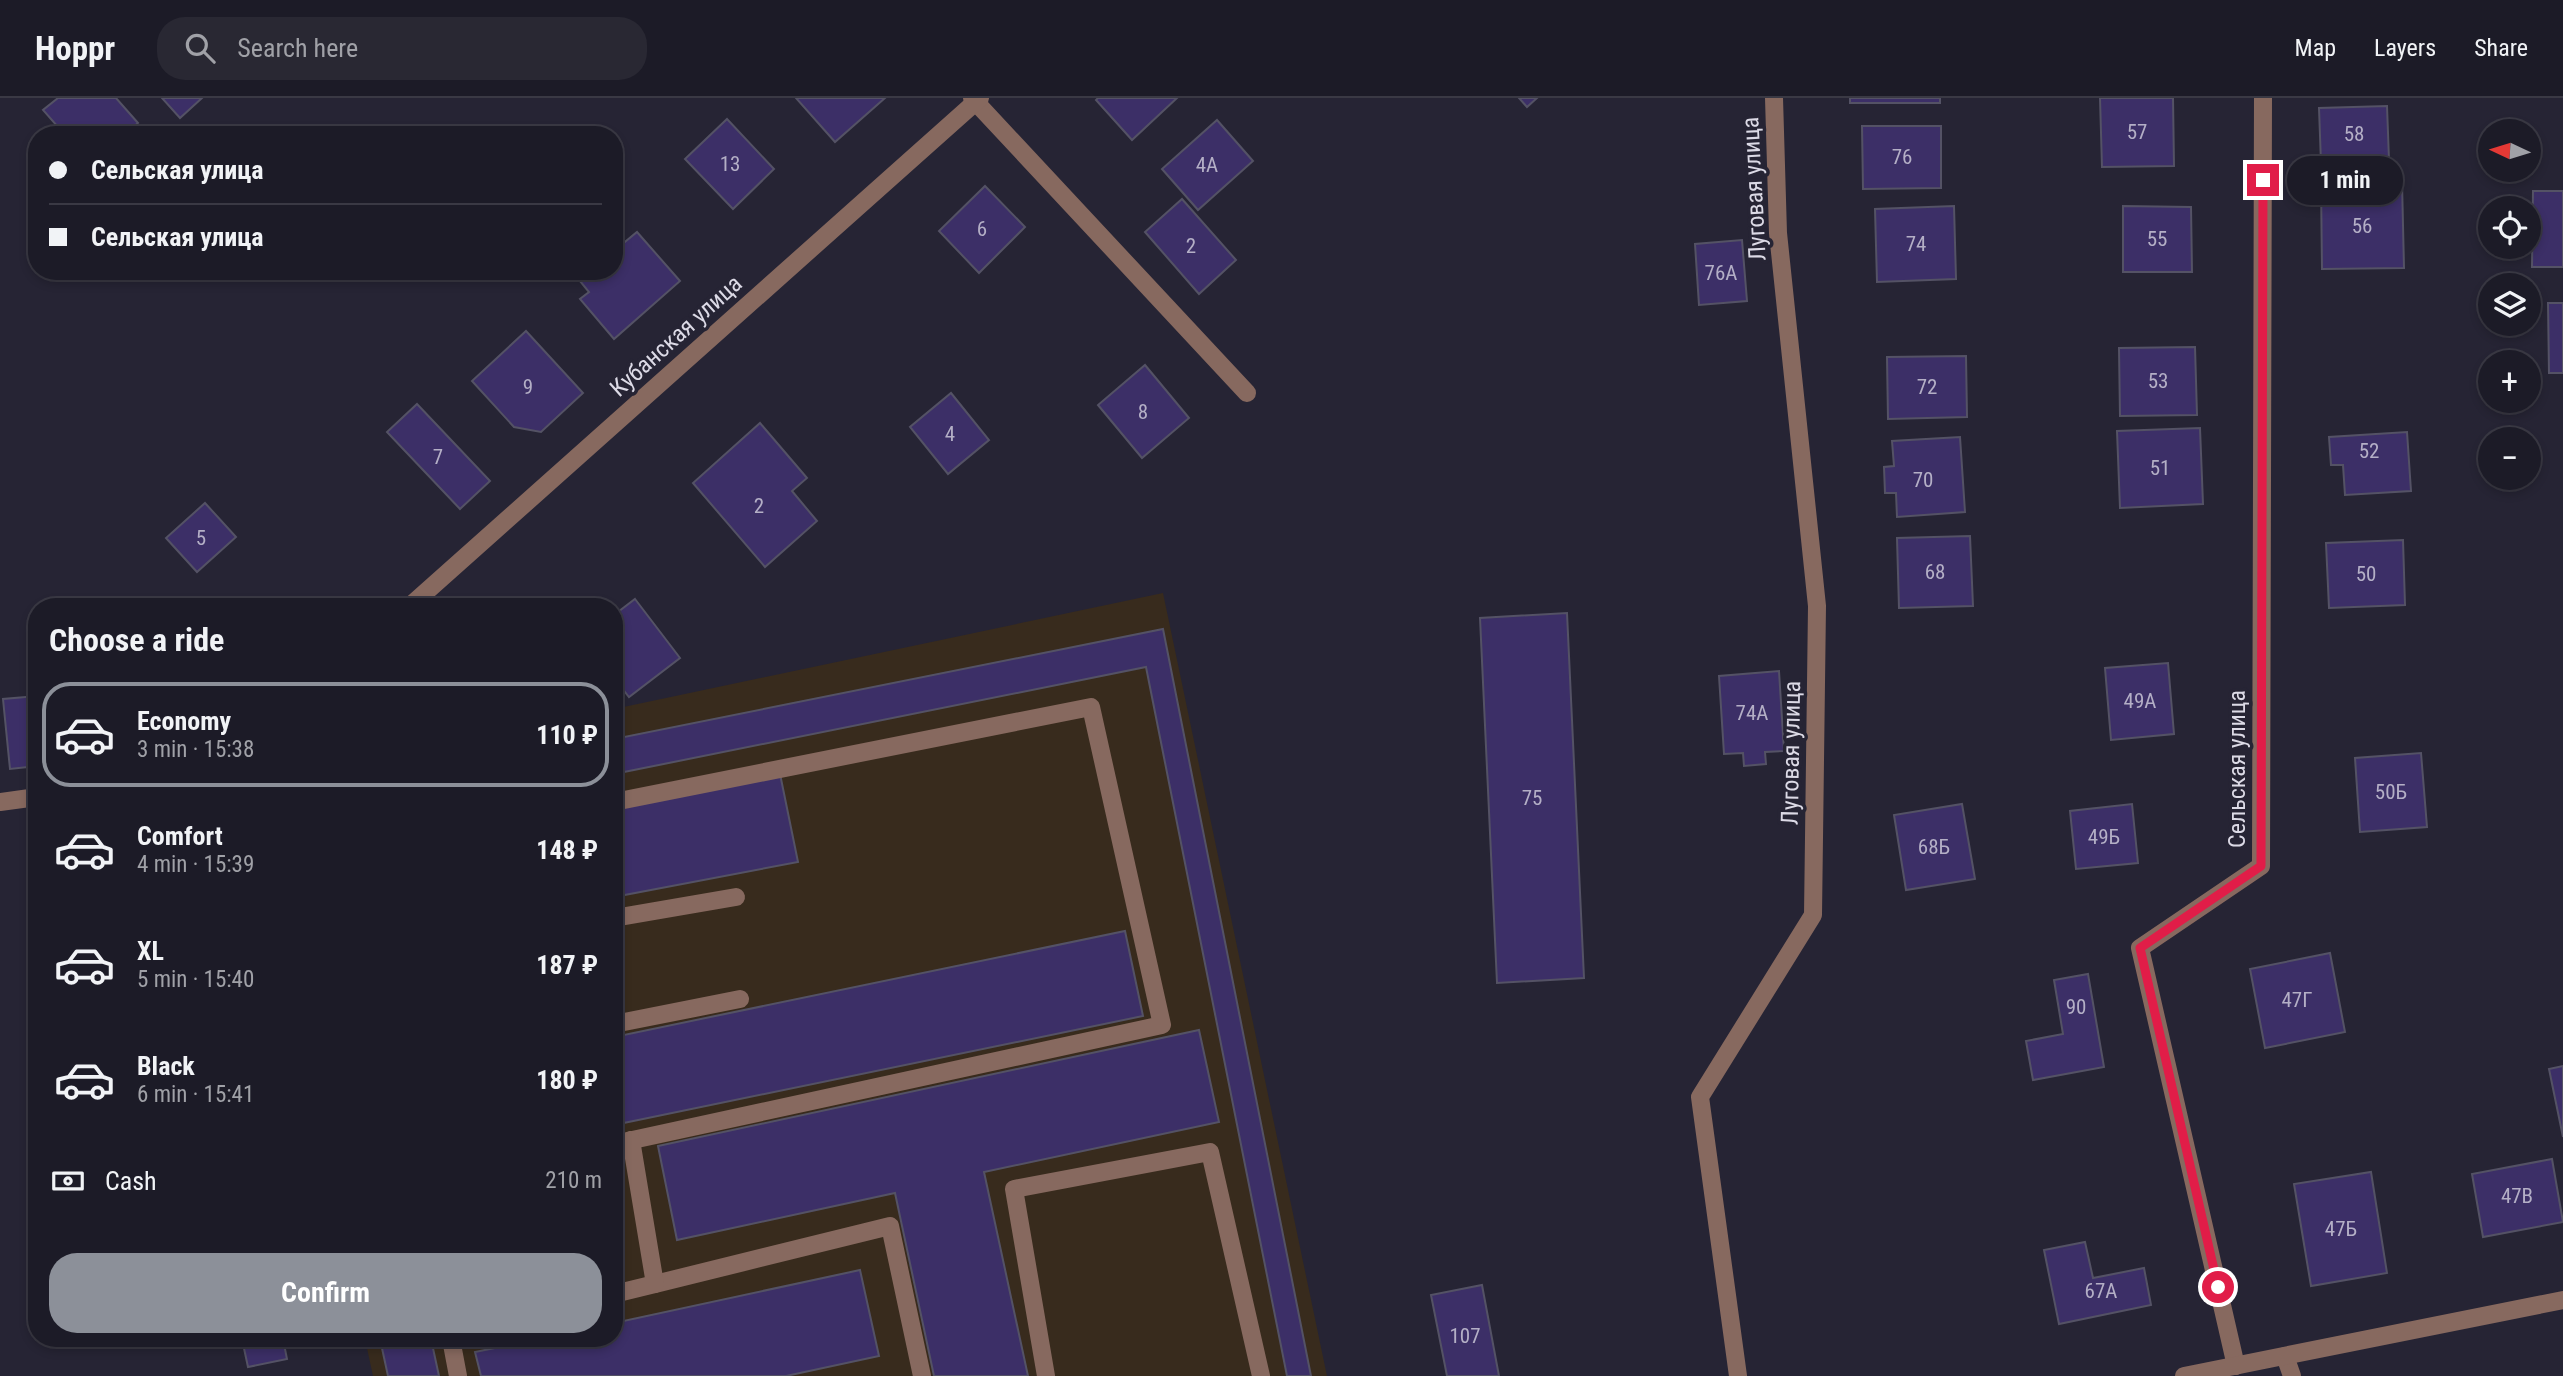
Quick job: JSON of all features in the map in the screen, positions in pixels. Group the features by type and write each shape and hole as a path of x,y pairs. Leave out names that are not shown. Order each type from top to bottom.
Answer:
{"street":[{"name":"Луговая улица","path":"1738,1376 1700,1097 1813,915 1817,606 1778,233 1774,98"},
{"name":"Сельская улица","path":"2236,1366 2140,948 2261,866 2263,98"},
{"name":"Кубанская улица","path":"419,598 976,99 1247,393"},
{"path":"623,800 1091,707 1162,1025 623,1142 655,1284"},
{"path":"0,802 28,798"},
{"path":"623,916 736,897"},
{"path":"623,1022 740,999"},
{"path":"1046,1376 1014,1189 1210,1152 1261,1376"},
{"path":"623,1292 890,1226 922,1376"},
{"path":"2184,1376 2563,1300"},
{"path":"453,1347 458,1376"},
{"path":"2285,1356 2292,1376"}],"shaded area":[{"path":"1163,593 1327,1376 373,1376 367,1347 623,1347 623,707"}],"building":[{"path":"58,98 116,98 138,123 134,126 57,126 43,110"},
{"path":"162,98 202,98 180,118"},
{"path":"796,98 885,98 835,142"},
{"path":"1177,98 1132,140 1096,100"},
{"path":"1519,98 1537,98 1527,107"},
{"path":"1850,98 1940,98 1940,103 1850,103"},
{"path":"2100,98 2173,98 2174,166 2102,167"},
{"path":"2387,106 2389,160 2321,163 2319,108"},
{"path":"727,119 774,169 733,209 685,159"},
{"path":"1217,120 1253,161 1198,210 1162,169"},
{"path":"1862,126 1941,126 1941,188 1863,189"},
{"path":"2402,182 2404,268 2322,269 2321,184"},
{"path":"985,186 1025,227 979,273 939,231"},
{"path":"2533,191 2563,191 2563,267 2532,267 2532,259 2541,259 2541,196 2533,196"},
{"path":"1182,199 1236,260 1199,294 1145,232"},
{"path":"1954,206 1956,279 1877,282 1875,209"},
{"path":"2123,206 2191,207 2192,272 2123,272"},
{"path":"637,232 680,281 614,339 580,299 589,292 580,281 623,280 623,244"},
{"path":"1742,240 1747,301 1699,305 1695,244"},
{"path":"2548,303 2563,303 2563,373 2549,373"},
{"path":"526,331 583,393 541,432 514,427 472,381"},
{"path":"2195,347 2197,415 2120,416 2119,348"},
{"path":"1966,356 1967,417 1888,419 1887,357"},
{"path":"1145,365 1189,418 1142,458 1098,405"},
{"path":"951,393 989,440 948,474 910,427"},
{"path":"417,404 490,481 460,509 387,432"},
{"path":"760,423 807,478 792,491 817,521 765,567 693,483"},
{"path":"2200,428 2203,504 2120,508 2117,431"},
{"path":"2407,432 2411,491 2345,495 2343,465 2331,465 2329,437"},
{"path":"1960,437 1965,512 1897,517 1896,493 1885,493 1884,467 1894,466 1892,441"},
{"path":"205,503 236,537 197,572 166,538"},
{"path":"1970,536 1973,606 1899,608 1897,538"},
{"path":"2403,540 2405,605 2329,608 2326,543"},
{"path":"635,599 680,658 629,697 623,689 623,608"},
{"path":"1567,613 1584,978 1497,983 1480,618"},
{"path":"1163,629 1311,1376 1287,1376 1146,667 623,772 623,737"},
{"path":"2168,663 2174,734 2111,740 2105,668"},
{"path":"1779,671 1784,751 1765,752 1766,764 1744,766 1743,753 1724,754 1719,676"},
{"path":"28,697 28,767 10,769 3,699"},
{"path":"2421,753 2427,827 2360,832 2355,758"},
{"path":"779,769 798,862 623,895 623,800"},
{"path":"1962,804 1975,879 1906,890 1894,815"},
{"path":"2132,804 2138,863 2076,869 2070,811"},
{"path":"1125,931 1143,1016 623,1123 623,1035"},
{"path":"2330,953 2345,1032 2265,1048 2250,969"},
{"path":"2088,974 2104,1067 2033,1080 2026,1041 2063,1034 2054,980"},
{"path":"1199,1030 1219,1122 984,1172 1028,1376 934,1376 895,1193 677,1240 658,1146"},
{"path":"2563,1066 2563,1137 2549,1069"},
{"path":"2552,1159 2563,1222 2483,1237 2472,1174"},
{"path":"2371,1172 2387,1273 2311,1286 2294,1184"},
{"path":"2085,1242 2093,1278 2144,1268 2151,1305 2059,1324 2044,1250"},
{"path":"860,1270 879,1356 786,1376 481,1376 475,1352 500,1347 623,1347 623,1321"},
{"path":"1482,1285 1499,1376 1447,1376 1431,1295"},
{"path":"244,1347 285,1347 287,1359 248,1367"},
{"path":"382,1347 433,1347 439,1376 388,1376"}],"route":[{"path":"2218,1287 2140,948 2261,866 2263,180"}]}
